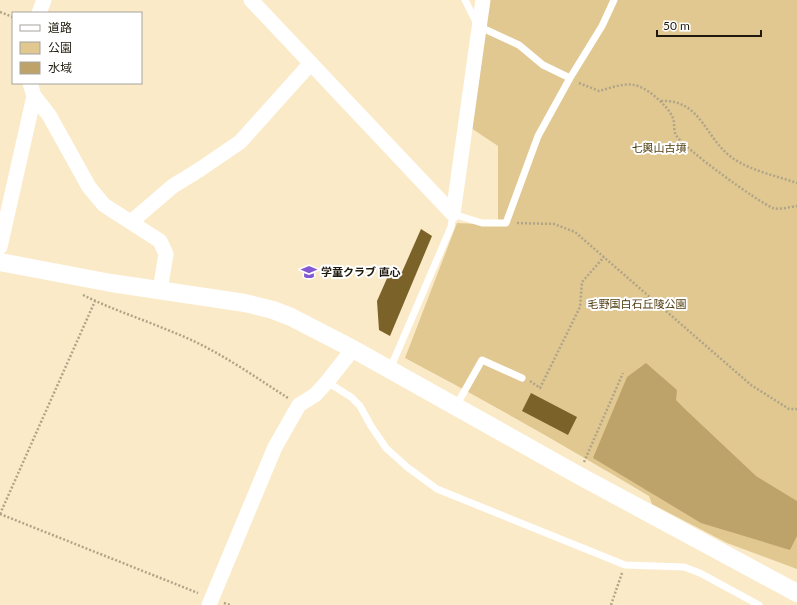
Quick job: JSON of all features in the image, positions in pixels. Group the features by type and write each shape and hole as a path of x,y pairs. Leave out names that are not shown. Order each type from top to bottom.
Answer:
{"street":[{"path":"40,12 44,0"},
{"path":"251,0 453,214"},
{"path":"453,214 478,26 483,0"},
{"path":"131,222 173,186 240,142 312,64"},
{"path":"32,89 49,115 89,187 104,204 160,241 166,254 160,290"},
{"path":"0,247 32,89"},
{"path":"0,262 160,290 245,303 273,310 353,348 712,549 797,593"},
{"path":"210,602 275,447 299,405 315,395 353,348"}],"lane":[{"path":"465,0 478,26 518,45 543,65 570,78"},
{"path":"390,369 451,226 453,214 482,223 506,223 538,136 570,78 602,26 614,0"},
{"path":"456,406 482,360 522,378"},
{"path":"327,382 351,397 360,406 386,448 407,467 437,490 625,565 684,567 700,573 759,605"}],"path":[{"path":"0,12 12,17"},
{"path":"570,78 599,91 616,86 635,85 653,94 673,118 675,135 688,149 774,208 797,206"},
{"path":"660,101 675,100 699,116 718,144 734,159 763,172 797,183"},
{"path":"506,223 554,224 576,232 751,385 789,409 797,408"},
{"path":"522,378 540,388 580,307 582,282 604,257"},
{"path":"210,602 0,514 95,301 176,333 210,350 299,405"},
{"path":"583,465 623,373"},
{"path":"610,605 625,565"}],"green space":[{"name":"毛野国白石丘陵公園","path":"490,0 797,0 797,569 727,543 652,504 649,496 619,478 498,408 405,358 457,223 498,225 498,146 471,128"}],"water":[{"path":"646,363 677,390 676,400 756,476 797,501 797,536 790,550 701,523 593,458 627,377"}],"building":[{"path":"421,229 432,236 390,336 379,330 377,301 392,267 402,272"},
{"path":"531,393 577,417 568,435 522,411"}],"place":[{"name":"学童クラブ 直心","path":"309,272"}],"park label":[{"name":"七輿山古墳","path":"659,148"}]}
